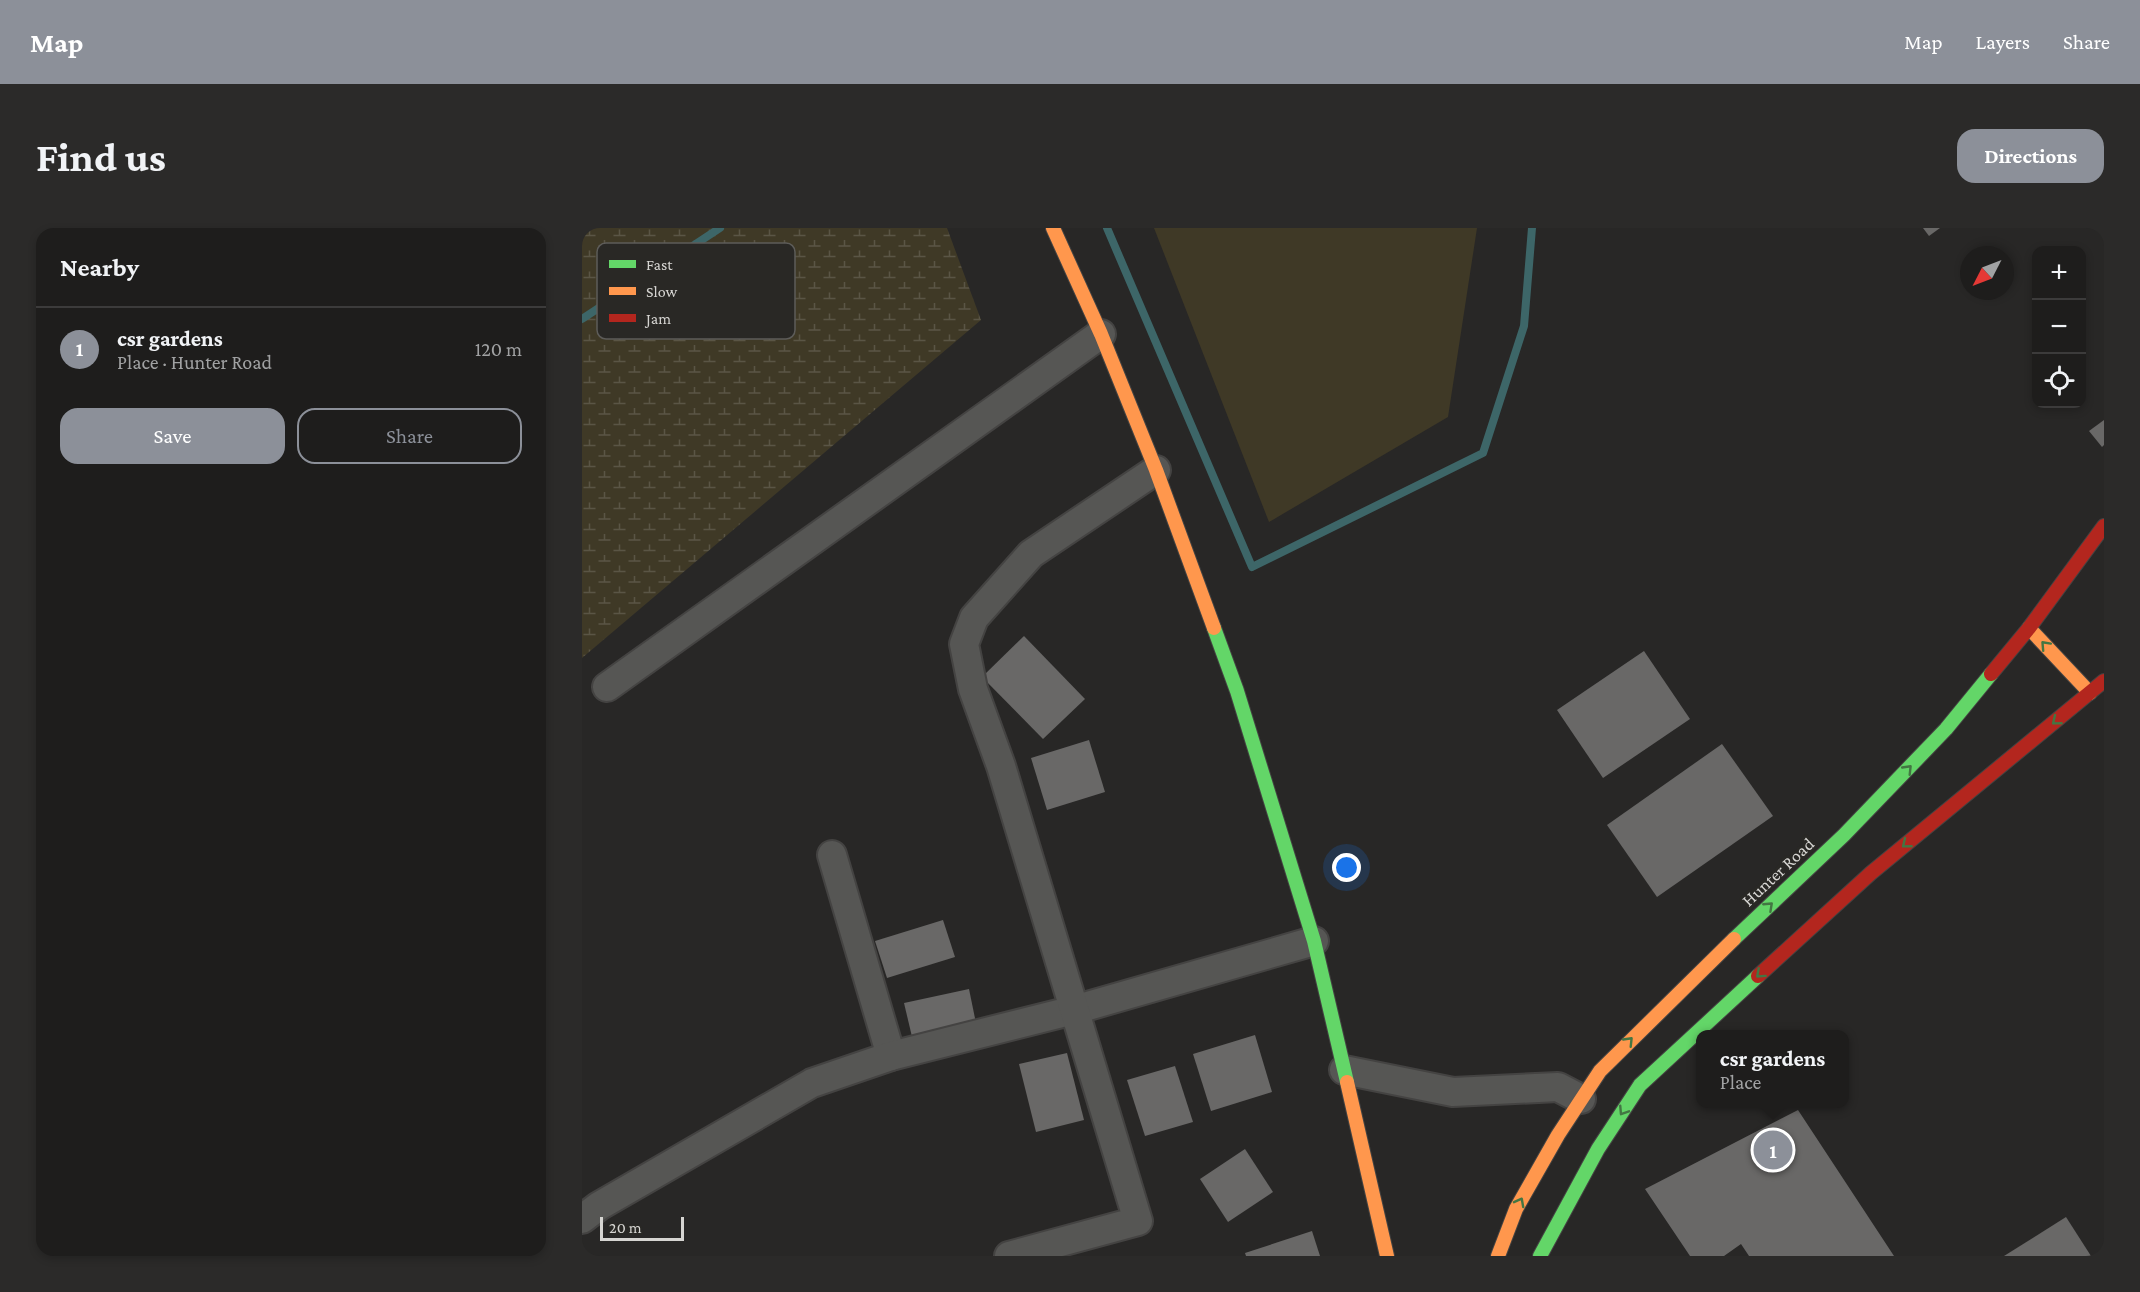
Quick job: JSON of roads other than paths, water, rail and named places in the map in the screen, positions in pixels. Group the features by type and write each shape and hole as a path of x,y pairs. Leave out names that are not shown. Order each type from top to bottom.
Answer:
{"main road":[{"path":"1053,228 1101,334 1156,470 1237,691 1314,940 1387,1256"},
{"name":"Hunter Road","path":"1498,1256 1516,1209 1558,1135 1600,1071 1631,1038 1844,835 1946,729 2029,628 2104,526"},
{"path":"1699,1030 1871,873 2100,686 2029,628"},
{"path":"1540,1256 1572,1194 1638,1087 1696,1033"}],"street":[{"path":"607,687 1101,334"},
{"path":"1009,1256 1138,1221 1001,766 973,689 964,644 974,618 1031,554 1156,470"},
{"path":"832,855 891,1056"},
{"path":"582,1219 599,1206 812,1083 891,1056 1074,1010 1314,940"},
{"path":"1344,1070 1453,1092 1558,1087 1581,1099"}],"waterway":[{"path":"697,243 720,228"},
{"path":"1107,228 1252,567 1483,453 1524,326 1532,228"},
{"path":"582,319 597,309"}],"place":[{"name":"csr gardens","path":"1773,1150"}]}
